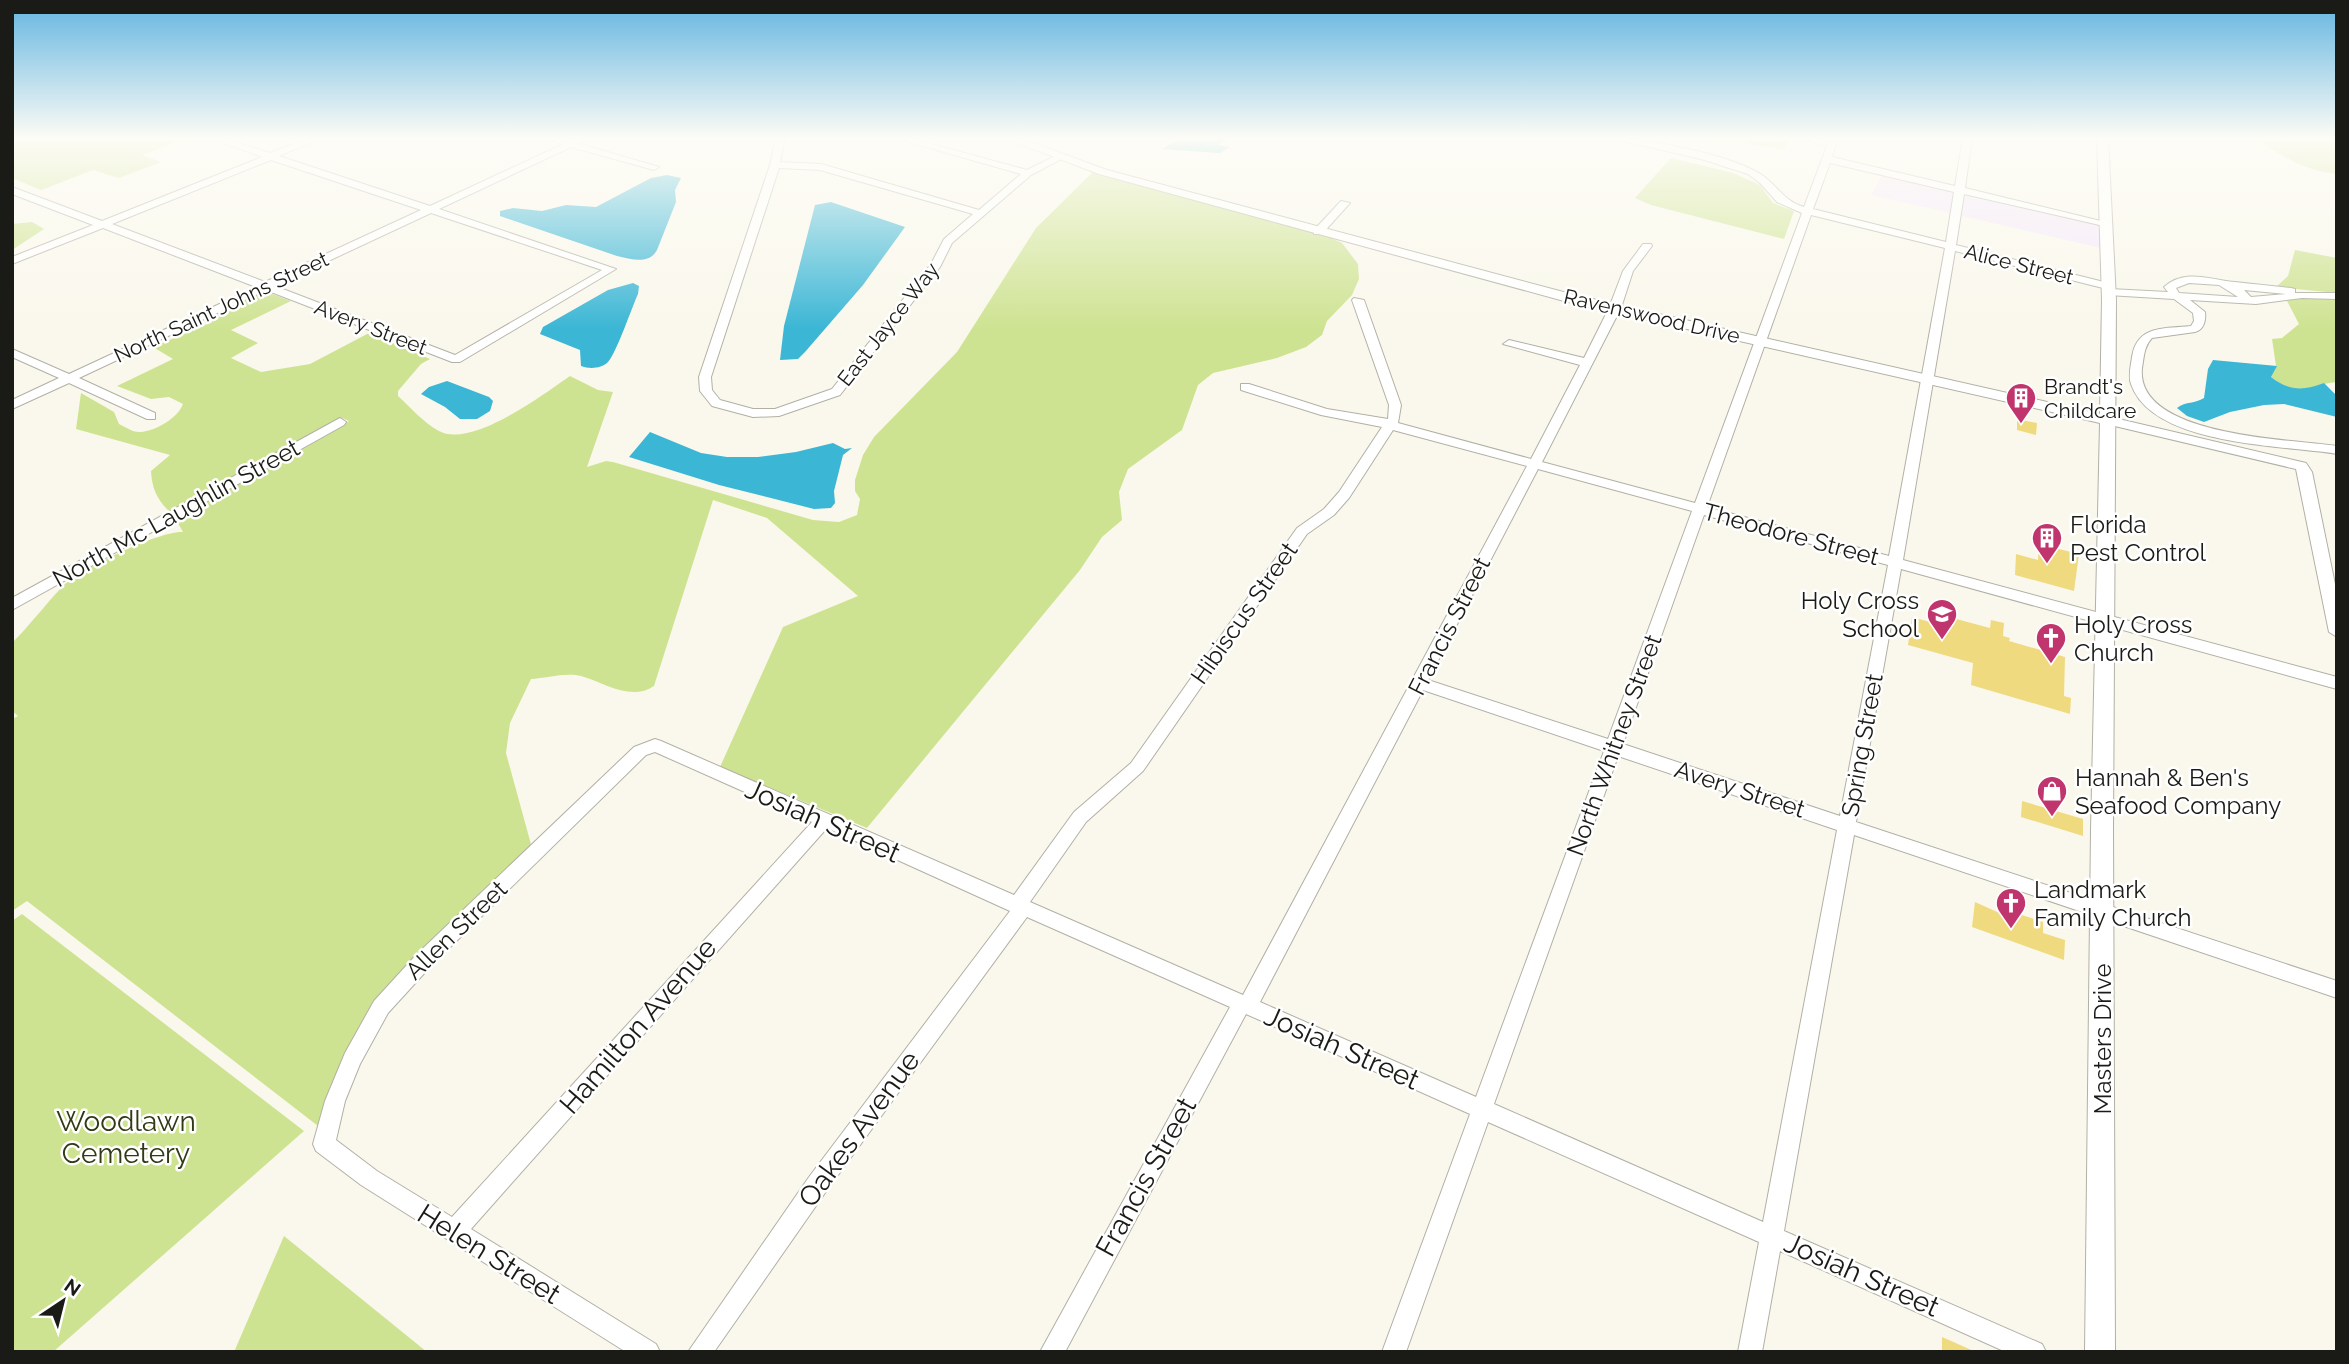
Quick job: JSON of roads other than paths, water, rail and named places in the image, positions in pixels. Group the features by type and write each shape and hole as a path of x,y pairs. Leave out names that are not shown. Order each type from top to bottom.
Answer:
{"street":[{"name":"Avery Street","path":"42,202 456,359 611,269 430,209"},
{"path":"12,261 159,202"},
{"path":"408,202 430,209"},
{"name":"North Saint Johns Street","path":"12,405 446,202"},
{"name":"East Jayce Way","path":"763,202 705,377 706,391 716,403 732,409 764,413 798,407 836,392 936,265 948,241 994,202"},
{"path":"941,202 980,213"},
{"name":"Ravenswood Drive","path":"1207,202 1615,308 2291,461 2301,466 2305,472 2337,632"},
{"name":"Alice Street","path":"1782,202 1807,211 2108,287"},
{"name":"North Whitney Street","path":"1394,1352 1810,202"},
{"name":"Spring Street","path":"1750,1352 1896,562 1959,202"},
{"path":"2011,202 2104,223"},
{"name":"Masters Drive","path":"2100,1352 2108,287 2104,202"},
{"path":"1318,232 1345,203"},
{"name":"Francis Street","path":"1052,1352 1421,683 1588,363 1615,308 1628,271 1647,246"},
{"path":"2108,287 2170,290 2241,284 2337,296"},
{"path":"2227,285 2245,296 2248,301"},
{"path":"2108,287 2182,298 2248,301 2321,295"},
{"path":"2170,290 2199,312 2200,321 2194,329 2147,334 2141,341 2137,351 2136,383 2155,409 2199,430 2223,436 2298,443 2337,450"},
{"path":"1358,300 1395,405 1396,414 1391,425"},
{"path":"1510,344 1588,363"},
{"path":"12,352 151,416"},
{"name":"Theodore Street","path":"1245,387 1325,412 1391,425 2337,683"},
{"name":"North Mc Laughlin Street","path":"17,597 340,422"},
{"name":"Hibiscus Street","path":"1020,907 1080,817 1137,767 1301,531 1329,512 1344,495 1391,425"},
{"name":"Avery Street","path":"1421,683 2337,990"},
{"name":"Josiah Street","path":"650,746 660,747 822,821 1245,1004 1481,1111 1772,1234 2034,1352"},
{"name":"Allen Street","path":"333,1151 324,1144 335,1101 352,1059 381,1007 423,961 640,751 650,746"},
{"name":"Hamilton Avenue","path":"454,1231 822,821"},
{"name":"Oakes Avenue","path":"700,1352 817,1185 1020,907"},
{"name":"Helen Street","path":"333,1151 369,1178 648,1352"}],"water":[{"path":"606,202 676,202 657,250 654,255 645,259 617,256 500,216 500,211 513,208 542,211 566,205 596,207"},
{"path":"831,202 905,227 863,285 805,352 798,359 780,360 784,326 815,205"},
{"path":"633,283 639,286 638,294 615,350 608,362 602,366 581,366 580,350 540,334 543,327 608,290"},
{"path":"2213,360 2277,366 2271,377 2290,387 2303,388 2324,383 2337,396 2337,417 2284,404 2230,412 2204,422 2187,416 2177,408 2204,398 2208,369"},
{"path":"447,381 489,397 493,401 490,411 477,419 460,419 421,394 429,387"},
{"path":"650,432 701,453 727,457 758,457 796,452 833,443 845,449 852,448 843,455 834,491 835,503 831,508 814,509 719,485 629,457"}],"place":[{"name":"Brandt's Childcare","path":"2021,425"},
{"name":"Florida Pest Control","path":"2047,565"},
{"name":"Holy Cross School","path":"1942,641"},
{"name":"Holy Cross Church","path":"2051,665"},
{"name":"Hannah & Ben's Seafood Company","path":"2052,818"},
{"name":"Landmark Family Church","path":"2011,930"}],"park label":[{"name":"Woodlawn Cemetery","path":"126,1137"}]}
